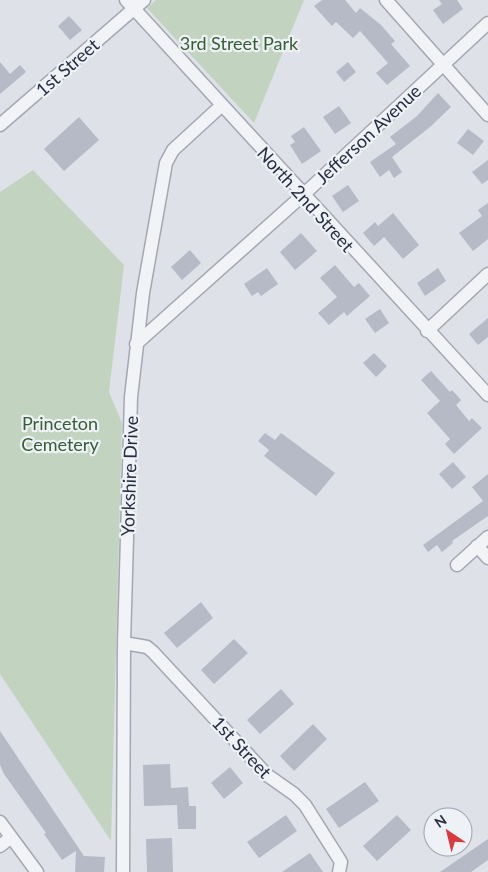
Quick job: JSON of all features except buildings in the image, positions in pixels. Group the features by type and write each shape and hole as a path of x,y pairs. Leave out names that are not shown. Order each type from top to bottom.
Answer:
{"street":[{"name":"1st Street","path":"0,125 130,4 144,0"},
{"path":"386,0 488,115"},
{"name":"North 2nd Street","path":"130,4 427,331 488,395"},
{"name":"Jefferson Avenue","path":"136,344 303,195 488,23"},
{"name":"Yorkshire Drive","path":"123,872 124,643 131,397 136,344 151,241 166,163 173,150 221,106"},
{"path":"427,331 488,274"},
{"path":"457,565 488,537"},
{"path":"477,546 488,558"},
{"name":"1st Street","path":"124,643 142,646 152,652 267,775 294,794 305,806 337,855 341,862 340,871"},
{"path":"0,822 5,842 37,872"}],"green space":[{"name":"3rd Street Park","path":"156,0 304,0 254,123 147,8"},
{"name":"Princeton Cemetery","path":"33,170 124,265 109,392 122,423 111,841 0,674 0,192"}]}
